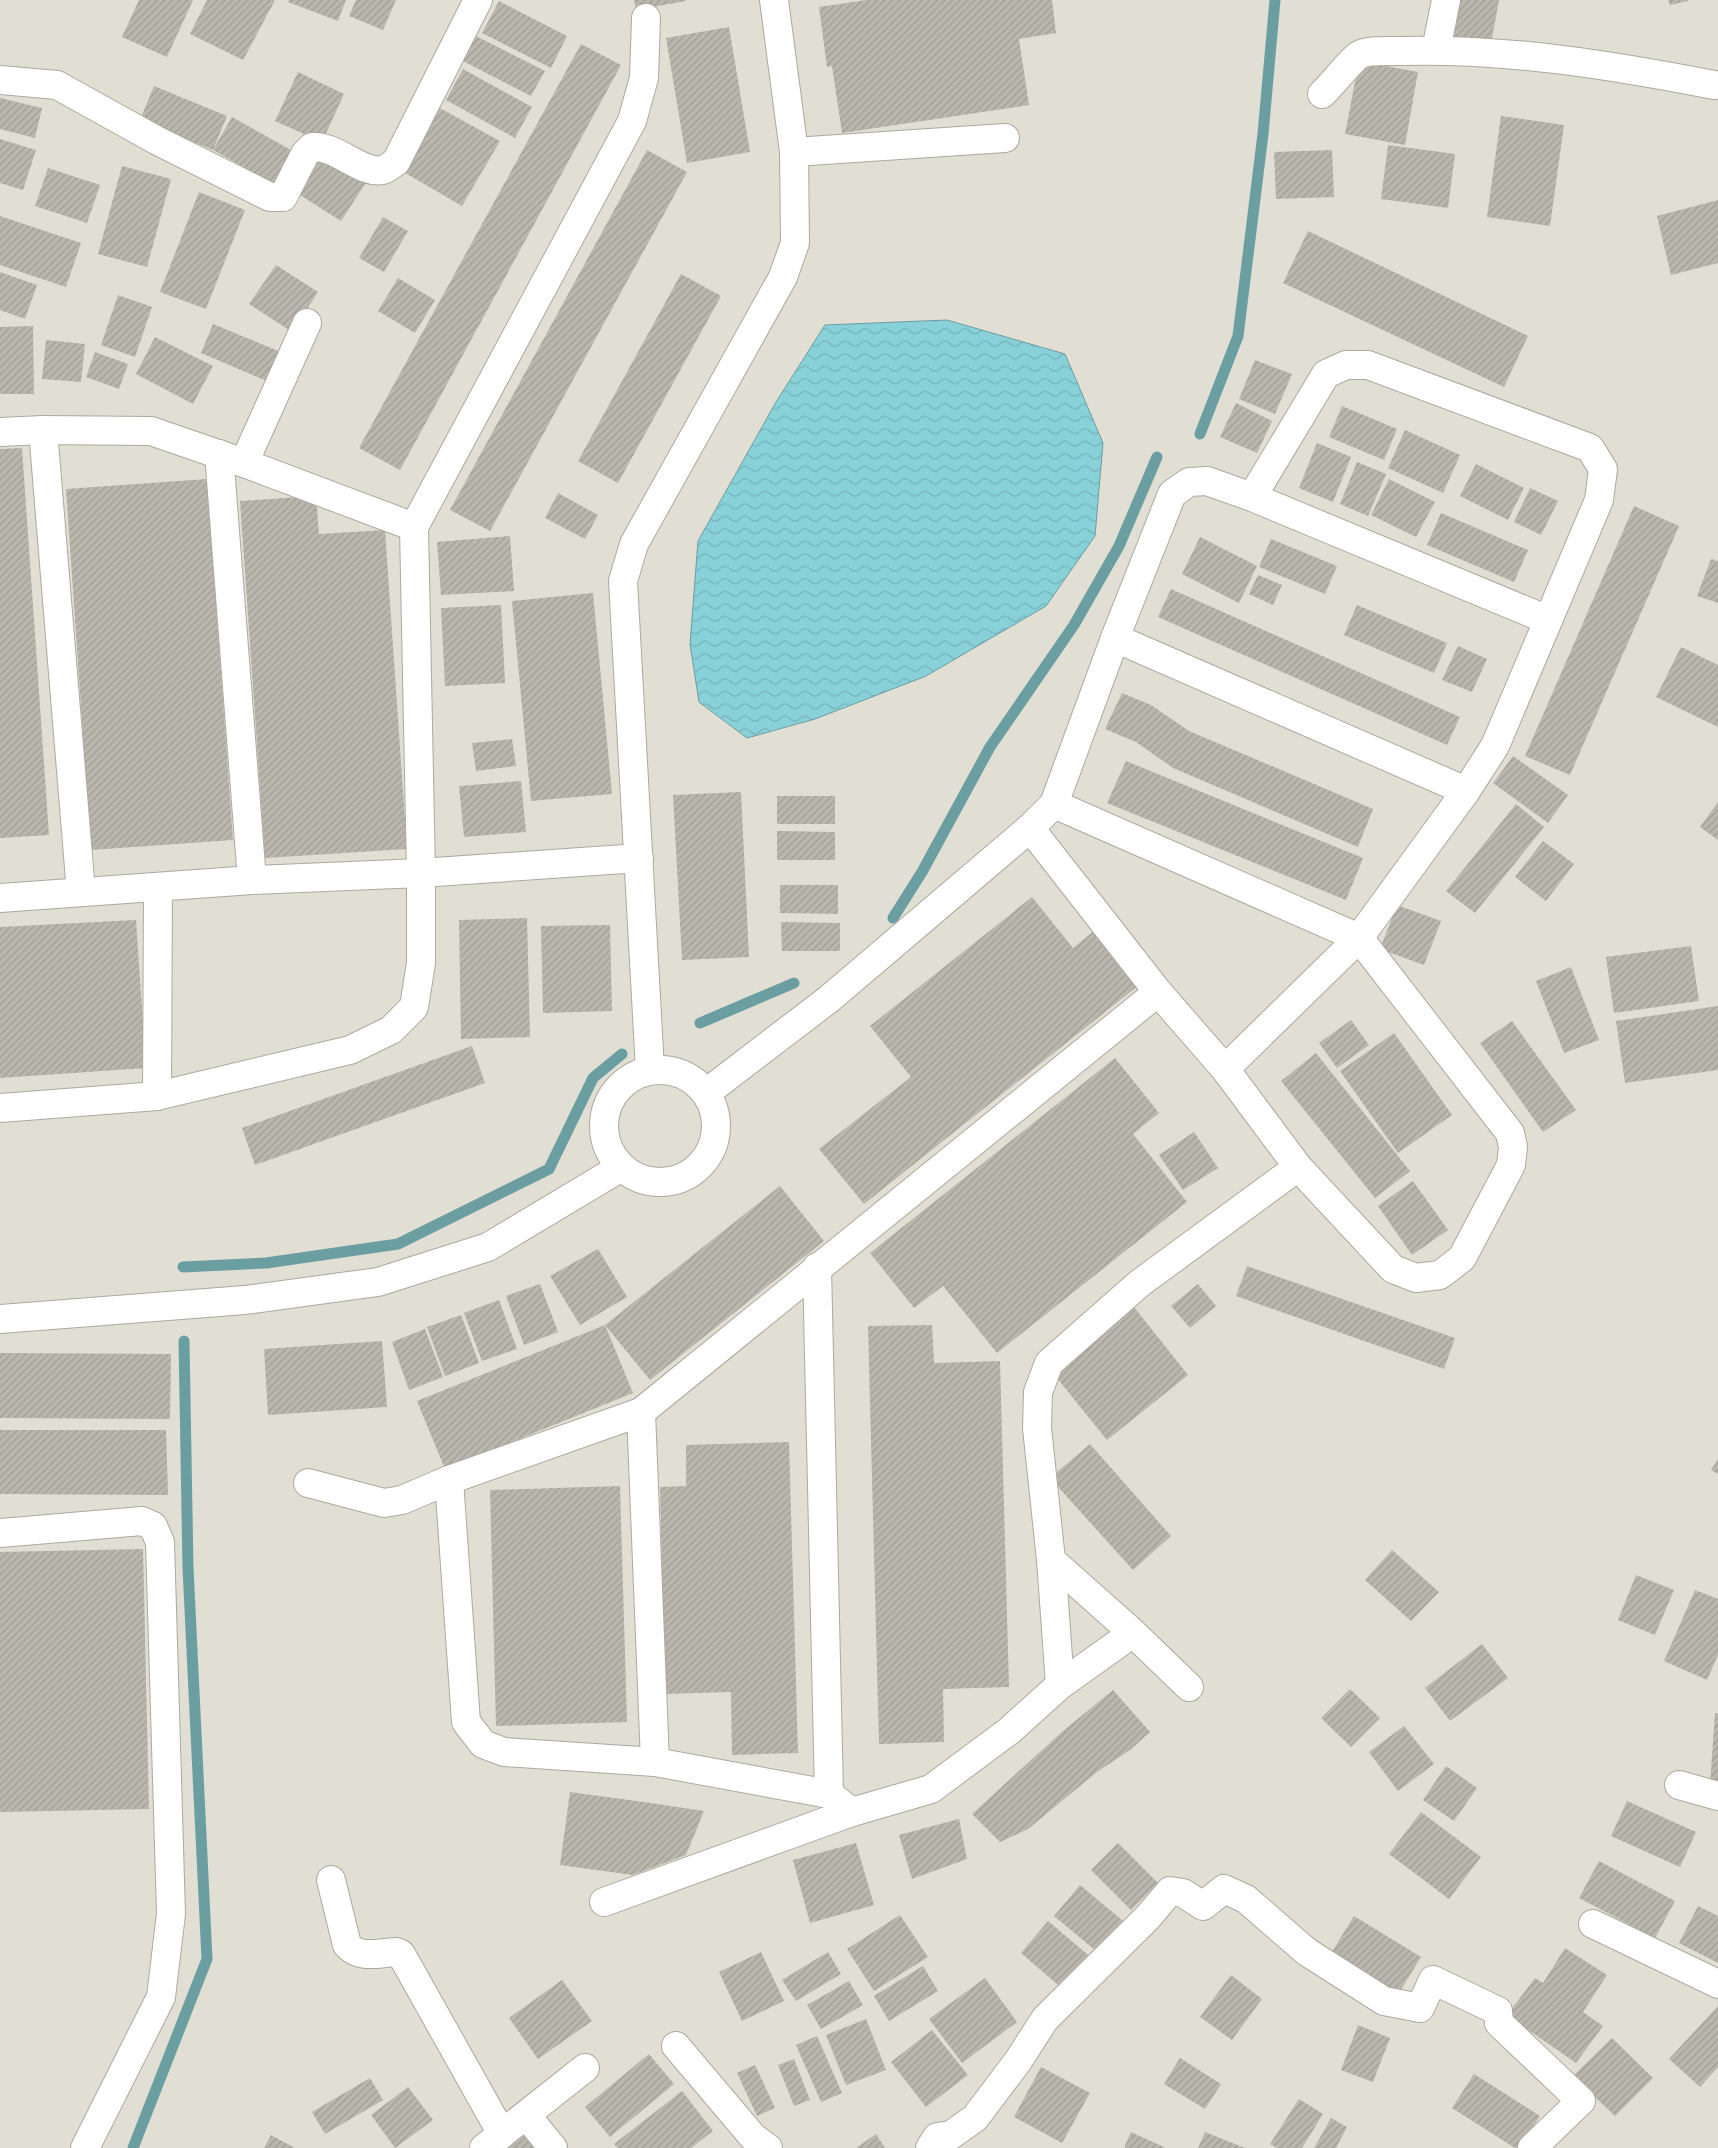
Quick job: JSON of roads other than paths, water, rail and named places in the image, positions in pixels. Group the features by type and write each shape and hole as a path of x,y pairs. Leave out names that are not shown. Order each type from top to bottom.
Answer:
{"street":[{"path":"0,80 58,85 165,144 270,198 283,197 305,154 312,147 322,146 373,171 384,170 396,162 478,0"},
{"path":"650,1070 623,581 634,544 783,277 795,243 794,152 774,0"},
{"path":"1436,50 1446,0"},
{"path":"0,1108 156,1096 350,1050 391,1030 414,1007 421,963 421,873 414,527 632,121 644,78 646,18"},
{"path":"1322,94 1360,55 1380,51 1436,50 1529,56 1618,67 1714,85"},
{"path":"794,152 1005,138"},
{"path":"252,880 232,458 307,323"},
{"path":"1225,1069 1358,938 1466,791 1495,746 1599,500 1604,469 1590,448 1368,365 1346,365 1326,374 1252,497"},
{"path":"0,432 43,430 151,431 232,458 414,527"},
{"path":"43,430 81,892"},
{"path":"706,1093 829,999 1030,828 1054,804 1115,638 1172,494 1189,482 1207,482 1252,497 1548,620"},
{"path":"1115,638 1466,791"},
{"path":"1030,828 1158,992 1225,1069 1298,1167 1393,1269 1416,1278 1440,1275 1462,1258 1511,1165 1513,1146 1510,1133 1358,938 1054,804"},
{"path":"0,898 252,880 421,873 639,858"},
{"path":"156,1096 158,888"},
{"path":"308,1483 384,1503 402,1500 448,1480 641,1412 817,1267 1158,992"},
{"path":"650,1070 681,1074 706,1093 716,1119 713,1147 697,1169 672,1182 645,1181 620,1168 604,1141 605,1109 622,1083 650,1070"},
{"path":"1060,1686 1051,1560 1037,1428 1038,1392 1048,1364 1140,1282 1298,1167"},
{"path":"0,1319 245,1300 378,1282 488,1247 620,1168"},
{"path":"817,1267 829,1794"},
{"path":"641,1412 654,1762"},
{"path":"448,1480 466,1722 483,1744 504,1752 654,1762 829,1794 852,1812"},
{"path":"0,1533 142,1521 153,1526 160,1542 171,1914 162,1997 85,2148"},
{"path":"1051,1560 1133,1633 1189,1687"},
{"path":"604,1902 852,1812 931,1789 1009,1731 1060,1686 1133,1633"},
{"path":"1678,1785 1718,1796"},
{"path":"331,1880 347,1945 352,1951 359,1954 396,1952 404,1958 493,2141 585,2068"},
{"path":"930,2148 937,2137 951,2135 975,2118 1018,2061 1045,2019 1148,1917 1170,1891 1183,1893 1203,1906 1224,1889 1246,1899 1307,1952 1384,2001 1420,2008 1433,1980 1498,2011 1499,2023 1581,2101 1532,2148"},
{"path":"1593,1924 1718,1984"},
{"path":"676,2046 755,2144"},
{"path":"526,2115 553,2148"}],"water":[{"path":"947,320 1065,354 1103,443 1095,536 1046,606 926,676 815,719 747,738 699,702 690,644 698,541 776,402 825,325"}],"waterway":[{"path":"1200,434 1238,336 1263,134 1275,0"},
{"path":"893,918 922,872 990,747 1074,625 1119,546 1157,457"},
{"path":"700,1023 794,983"},
{"path":"183,1267 266,1263 398,1244 549,1169 593,1078 622,1054"},
{"path":"133,2148 207,1959 188,1568 184,1341"}]}
